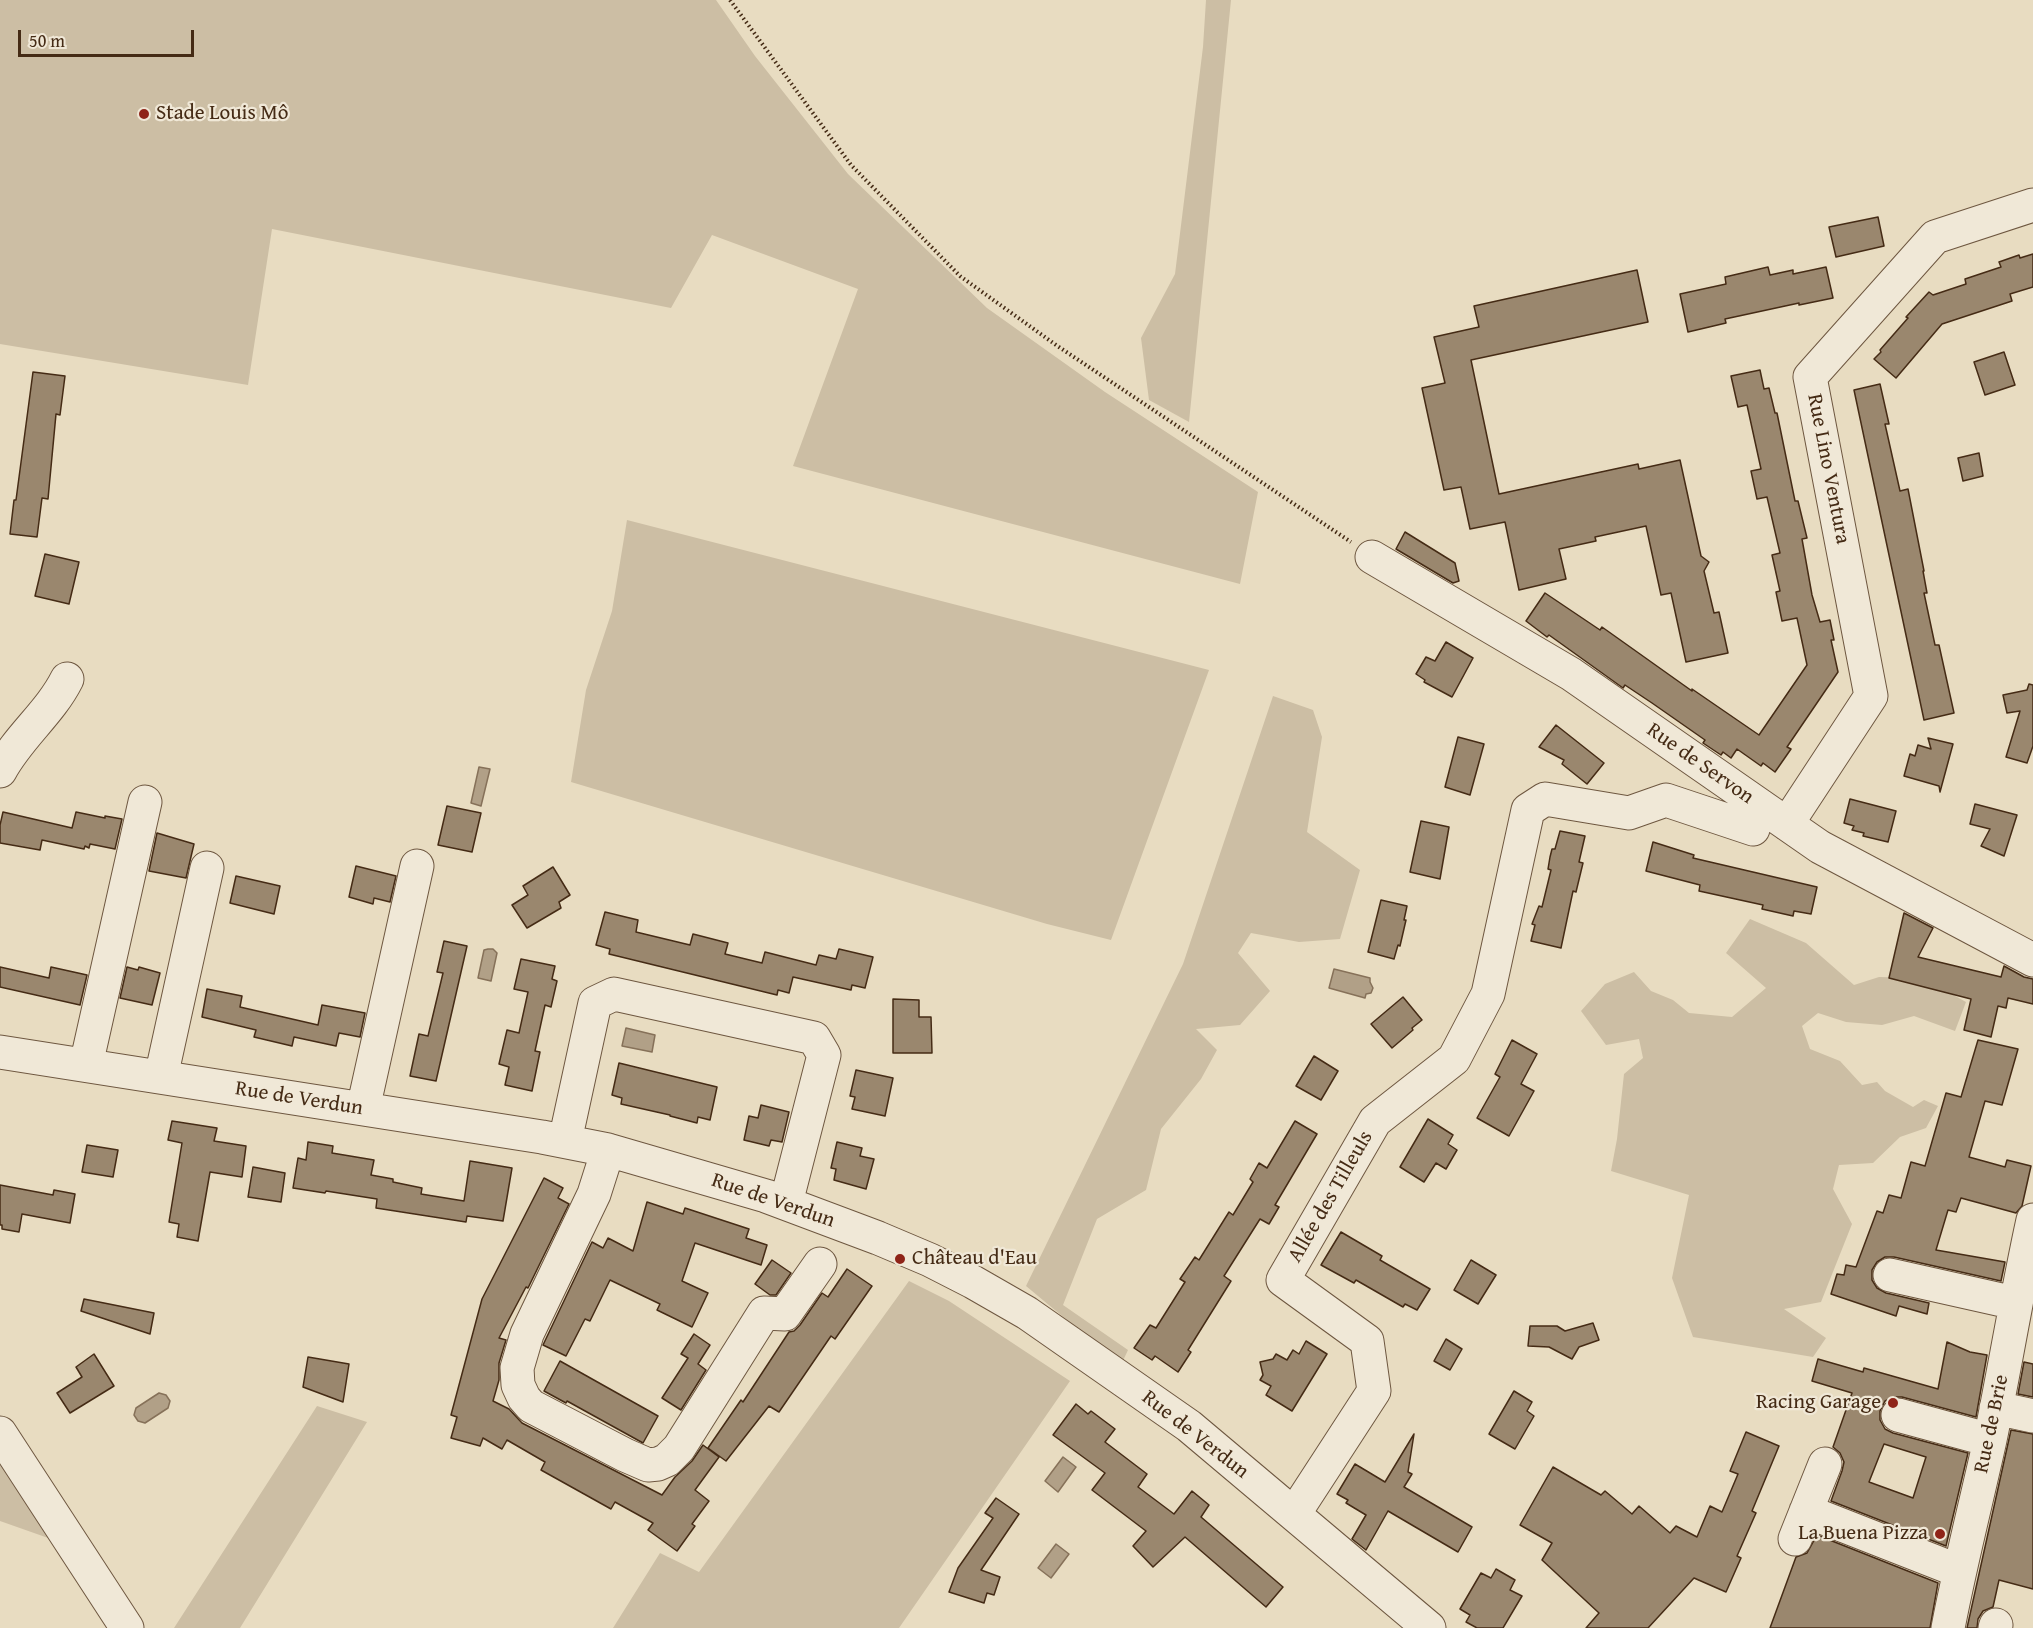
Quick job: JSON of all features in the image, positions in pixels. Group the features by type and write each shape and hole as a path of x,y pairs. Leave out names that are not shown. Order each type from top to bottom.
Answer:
{"street":[{"name":"Rue Lino Ventura","path":"1787,824 1871,696 1810,377 1935,237 2033,205"},
{"name":"Rue de Servon","path":"1372,557 1571,674 1820,847 2033,960"},
{"path":"0,771 13,749 58,697 67,679"},
{"name":"Allée des Tilleuls","path":"1294,1514 1374,1391 1367,1341 1283,1280 1375,1121 1454,1059 1488,994 1528,810 1545,799 1629,813 1666,800 1753,829"},
{"path":"86,1065 145,802"},
{"path":"369,1110 417,866"},
{"path":"168,1078 212,908 217,872"},
{"path":"369,1110 422,908"},
{"path":"565,1141 596,1003 614,994 814,1038 824,1055 786,1203"},
{"name":"Rue de Verdun","path":"0,1052 565,1141 608,1150 786,1203 878,1238 930,1260 1027,1313 1189,1426 1429,1628"},
{"path":"608,1150 594,1194 527,1334 519,1358 518,1384 520,1391 531,1406 648,1465 667,1460 679,1448 692,1429 764,1313 784,1314 820,1264"},
{"name":"Rue de Brie","path":"1948,1628 2022,1296 2033,1220"},
{"path":"1890,1275 2022,1296"},
{"path":"1996,1408 2033,1416"},
{"path":"1898,1415 1990,1440"},
{"path":"0,1433 127,1628"},
{"path":"1826,1464 1801,1525 1959,1571"}],"path":[{"path":"730,0 851,165 960,276 1056,345 1372,557"}],"shaded area":[{"path":"0,0 716,0 755,56 848,174 987,308 1105,392 1258,492 1240,584 793,466 858,289 712,235 671,308 272,229 248,385 0,344"},
{"path":"1206,0 1231,0 1189,422 1149,400 1141,338 1175,274 1203,47"},
{"path":"627,520 1209,670 1111,940 1047,924 571,782 586,690 612,611"},
{"path":"1273,696 1313,710 1322,737 1307,832 1360,870 1340,939 1299,942 1251,933 1238,953 1270,991 1240,1025 1196,1029 1217,1050 1201,1079 1161,1129 1146,1190 1097,1219 1063,1305 1128,1350 1121,1365 1026,1286 1183,964"},
{"path":"479,767 490,769 481,806 471,803"},
{"path":"1750,919 1806,943 1854,985 1879,977 1923,978 1966,1002 1955,1031 1914,1016 1882,1025 1846,1022 1818,1013 1802,1026 1810,1049 1840,1061 1862,1085 1877,1082 1885,1091 1913,1107 1924,1100 1938,1106 1926,1128 1900,1137 1873,1163 1839,1165 1833,1189 1852,1224 1821,1302 1784,1309 1826,1338 1813,1357 1693,1337 1672,1278 1689,1195 1611,1171 1624,1074 1643,1058 1639,1039 1606,1045 1581,1011 1605,984 1634,972 1651,991 1673,1000 1689,1013 1732,1017 1766,988 1726,953"},
{"path":"493,949 497,953 491,981 478,978 484,950"},
{"path":"1334,969 1370,978 1373,988 1371,993 1366,994 1365,998 1329,988"},
{"path":"626,1028 655,1035 652,1052 622,1046"},
{"path":"909,1281 949,1301 1070,1381 899,1628 613,1628 660,1553 699,1572"},
{"path":"159,1393 166,1395 170,1401 168,1408 145,1423 138,1421 134,1415 136,1408"},
{"path":"317,1406 367,1422 240,1628 174,1628"},
{"path":"0,1457 51,1539 0,1521"},
{"path":"1063,1457 1076,1467 1058,1492 1045,1481"},
{"path":"1056,1544 1069,1554 1051,1578 1038,1568"}],"building":[{"path":"1878,217 1884,246 1836,257 1829,227"},
{"path":"2033,254 2033,287 2010,294 2012,301 1942,324 1896,378 1874,359 1908,318 1906,317 1929,292 1933,295 1966,284 1965,279 2001,267 1999,262 2019,255 2020,258"},
{"path":"1768,267 1770,275 1793,270 1793,274 1826,267 1833,298 1725,319 1726,323 1688,332 1680,294 1726,284 1725,277"},
{"path":"1637,270 1648,322 1471,360 1499,494 1638,464 1639,469 1680,460 1701,556 1709,562 1704,571 1714,613 1719,612 1728,653 1686,662 1671,593 1661,595 1646,526 1595,537 1596,541 1559,549 1566,579 1519,590 1505,522 1470,529 1461,487 1444,490 1422,388 1445,383 1434,337 1479,327 1474,306"},
{"path":"2004,352 2015,385 1985,395 1974,362"},
{"path":"1760,370 1764,389 1769,388 1775,413 1777,413 1795,501 1798,501 1807,538 1802,539 1812,595 1820,622 1830,620 1834,640 1831,640 1838,672 1787,747 1791,749 1775,772 1763,763 1761,766 1737,749 1731,758 1723,752 1721,755 1703,743 1705,740 1652,703 1625,685 1623,688 1526,621 1545,593 1600,630 1602,627 1759,735 1807,665 1797,618 1782,621 1776,592 1780,591 1772,555 1780,553 1767,497 1757,499 1751,471 1761,469 1747,405 1738,407 1731,376"},
{"path":"33,372 65,376 60,415 56,414 48,499 42,498 37,537 10,534"},
{"path":"1880,384 1889,424 1885,424 1900,491 1908,489 1924,571 1927,593 1924,593 1935,645 1939,645 1954,713 1924,720 1854,390"},
{"path":"1979,453 1983,476 1963,481 1958,458"},
{"path":"1405,532 1455,563 1459,581 1453,583 1396,549"},
{"path":"45,554 79,562 69,604 35,596"},
{"path":"1446,642 1473,658 1452,697 1424,682 1425,680 1416,674 1426,657 1435,661"},
{"path":"2029,684 2033,685 2033,746 2027,763 2006,757 2020,711 2007,713 2003,695 2027,690"},
{"path":"1556,725 1604,763 1587,784 1562,764 1564,760 1539,747"},
{"path":"1458,737 1484,744 1470,795 1445,787"},
{"path":"1928,738 1953,744 1940,792 1939,786 1904,776 1910,754 1915,756 1918,745 1931,749"},
{"path":"1850,799 1896,811 1888,842 1863,836 1864,833 1852,830 1854,826 1844,823"},
{"path":"1975,804 2017,815 2004,856 1981,846 1990,829 1970,824"},
{"path":"447,806 481,813 472,852 438,845"},
{"path":"3,812 72,828 76,812 122,819 115,849 90,844 89,848 85,846 84,849 42,840 40,850 0,843"},
{"path":"1421,821 1449,827 1440,879 1410,872"},
{"path":"1560,831 1585,836 1579,862 1583,863 1576,892 1573,891 1561,948 1531,941 1535,925 1532,924 1539,906 1542,907 1551,870 1548,869 1550,857"},
{"path":"157,833 194,844 186,878 149,871"},
{"path":"1653,842 1694,855 1693,858 1817,887 1811,914 1794,911 1793,916 1762,909 1763,905 1699,891 1700,885 1646,871"},
{"path":"356,866 396,876 390,902 374,898 373,904 349,897"},
{"path":"553,867 570,895 559,902 561,908 527,928 512,905 528,895 523,886"},
{"path":"236,876 280,886 274,914 230,903"},
{"path":"1381,900 1407,906 1400,946 1398,945 1394,959 1368,952"},
{"path":"605,912 638,920 636,932 690,945 693,934 728,943 725,954 762,963 765,952 816,965 819,955 836,959 839,949 873,957 865,988 852,985 851,990 793,977 789,993 778,990 777,995 609,954 610,949 596,945"},
{"path":"1904,913 1933,928 1918,957 2001,977 2004,966 2024,977 2033,979 2033,1004 2008,998 2006,1008 1998,1006 1991,1037 1964,1030 1971,999 1889,978"},
{"path":"444,941 467,946 436,1081 410,1076 419,1034 428,1036 443,973 437,972"},
{"path":"521,959 555,966 552,979 557,981 551,1007 545,1005 535,1051 540,1052 532,1091 505,1085 509,1067 499,1064 507,1030 519,1033 528,992 514,989"},
{"path":"0,967 49,978 51,967 87,975 80,1005 0,987"},
{"path":"127,967 138,970 139,967 160,973 152,1005 120,998"},
{"path":"207,989 242,996 240,1007 318,1025 322,1005 365,1013 360,1037 339,1033 336,1046 294,1037 292,1046 254,1037 256,1030 202,1017"},
{"path":"1403,997 1422,1020 1392,1048 1371,1024"},
{"path":"893,999 919,1000 919,1017 931,1017 932,1053 893,1053"},
{"path":"1512,1040 1537,1054 1521,1084 1534,1091 1509,1136 1477,1118 1500,1077 1495,1074"},
{"path":"1978,1040 2018,1049 2002,1105 1985,1101 1969,1157 2005,1167 2007,1160 2031,1166 2022,1206 2016,1213 1961,1198 1956,1212 1948,1210 1936,1250 2005,1262 2001,1281 1894,1257 1885,1257 1877,1262 1872,1270 1872,1280 1877,1288 1886,1293 1929,1303 1927,1314 1899,1306 1896,1316 1831,1294 1837,1274 1844,1275 1846,1265 1856,1267 1877,1211 1883,1213 1889,1195 1901,1198 1911,1162 1925,1166 1946,1093 1961,1097"},
{"path":"1314,1056 1338,1071 1321,1100 1296,1086"},
{"path":"619,1063 717,1087 710,1120 698,1117 697,1123 621,1104 622,1098 612,1095"},
{"path":"856,1070 893,1078 885,1116 852,1109 855,1097 850,1096"},
{"path":"761,1105 789,1112 782,1142 771,1140 769,1146 744,1140 749,1116 758,1118"},
{"path":"1428,1119 1453,1135 1448,1144 1457,1150 1446,1169 1436,1163 1424,1182 1400,1167"},
{"path":"172,1121 217,1128 214,1141 246,1146 242,1177 210,1172 198,1241 177,1237 179,1224 169,1222 182,1143 168,1140"},
{"path":"1295,1121 1317,1134 1275,1205 1279,1207 1269,1224 1260,1219 1224,1276 1231,1281 1188,1350 1191,1352 1178,1372 1155,1356 1152,1360 1134,1348 1150,1325 1156,1328 1185,1282 1180,1279 1195,1257 1199,1260 1229,1212 1233,1215 1253,1182 1250,1179 1259,1163 1267,1168"},
{"path":"308,1142 333,1146 332,1153 374,1160 371,1175 422,1188 421,1194 464,1201 470,1161 512,1168 503,1221 467,1216 466,1222 376,1208 377,1199 293,1188 298,1158 306,1160"},
{"path":"837,1142 862,1148 860,1156 874,1159 866,1189 834,1180 836,1169 831,1168"},
{"path":"87,1145 118,1150 113,1177 82,1172"},
{"path":"253,1167 285,1173 281,1202 248,1197"},
{"path":"544,1178 563,1188 558,1198 569,1204 528,1288 526,1287 499,1338 506,1340 499,1363 499,1380 493,1401 509,1409 522,1423 662,1495 703,1445 719,1457 695,1490 709,1501 692,1524 695,1526 677,1551 648,1530 653,1523 615,1502 611,1509 541,1470 545,1462 507,1440 502,1449 483,1438 480,1446 451,1438 457,1417 451,1415 482,1299"},
{"path":"0,1185 53,1195 54,1190 75,1194 70,1223 22,1214 19,1232 2,1229 0,1225"},
{"path":"647,1202 683,1214 685,1208 749,1229 746,1238 767,1245 761,1265 695,1243 682,1281 708,1293 692,1327 657,1310 660,1304 610,1280 590,1321 585,1319 566,1356 543,1345 592,1242 603,1248 608,1238 633,1251"},
{"path":"1341,1232 1382,1256 1380,1260 1430,1289 1417,1310 1405,1304 1403,1307 1356,1280 1354,1283 1321,1265"},
{"path":"772,1260 791,1273 776,1295 770,1295 755,1284"},
{"path":"1471,1260 1496,1275 1478,1304 1454,1290"},
{"path":"847,1269 872,1286 835,1339 831,1336 779,1412 769,1406 726,1461 708,1448 741,1400 743,1402 789,1332 794,1331 800,1325 822,1293 828,1297"},
{"path":"84,1299 154,1313 150,1334 81,1311"},
{"path":"1593,1323 1599,1340 1579,1347 1572,1359 1549,1347 1528,1346 1530,1326 1557,1326 1565,1331"},
{"path":"694,1334 710,1345 698,1364 706,1370 681,1410 662,1398 688,1358 681,1354"},
{"path":"1446,1339 1462,1349 1450,1370 1434,1361"},
{"path":"1306,1341 1327,1354 1292,1411 1266,1395 1271,1386 1260,1380 1263,1375 1260,1362 1273,1359 1276,1354 1287,1360 1293,1350 1299,1354"},
{"path":"1947,1342 1970,1352 1987,1355 1976,1417 1902,1397 1894,1397 1885,1401 1880,1411 1880,1420 1885,1429 1893,1433 1968,1453 1946,1546 1831,1501 1844,1462 1840,1453 1833,1447 1852,1393 1812,1381 1818,1359 1863,1372 1864,1368 1938,1389","holes":["1884,1444 1926,1457 1913,1498 1869,1482"]},
{"path":"94,1354 114,1386 70,1413 57,1393 82,1377 76,1367"},
{"path":"308,1357 349,1364 343,1402 303,1387"},
{"path":"560,1361 658,1416 643,1443 567,1401 566,1403 544,1391"},
{"path":"2024,1362 2033,1364 2033,1397 2018,1394"},
{"path":"1514,1391 1532,1402 1527,1411 1534,1416 1515,1449 1489,1434"},
{"path":"1076,1404 1088,1414 1091,1411 1115,1429 1105,1442 1147,1474 1138,1487 1174,1514 1192,1491 1209,1505 1201,1517 1283,1587 1266,1607 1185,1537 1153,1567 1133,1546 1146,1531 1092,1490 1105,1473 1053,1435"},
{"path":"2011,1430 2033,1434 2033,1589 1999,1580 1993,1607 1983,1611 1978,1619 1977,1628 1967,1628"},
{"path":"1746,1432 1779,1446 1752,1511 1756,1513 1737,1556 1741,1558 1726,1592 1694,1578 1648,1628 1586,1628 1599,1613 1542,1560 1552,1543 1520,1525 1553,1467 1601,1495 1605,1491 1632,1514 1639,1506 1670,1533 1676,1526 1697,1537 1710,1506 1722,1512 1738,1474 1730,1471"},
{"path":"1414,1434 1408,1472 1412,1474 1404,1487 1472,1527 1458,1552 1388,1511 1366,1550 1352,1539 1366,1515 1346,1503 1348,1500 1337,1494 1355,1464 1385,1482"},
{"path":"996,1498 1019,1514 981,1570 1000,1577 994,1595 987,1593 984,1603 949,1592 958,1568 993,1518 985,1513"},
{"path":"1817,1535 1938,1583 1930,1628 1770,1628 1796,1557 1807,1553"},
{"path":"1496,1569 1515,1580 1510,1590 1522,1596 1503,1628 1477,1628 1466,1622 1470,1615 1460,1609 1481,1573 1491,1578"}],"place":[{"name":"Stade Louis Mô","path":"144,114"},
{"name":"Château d'Eau","path":"900,1259"},
{"name":"Racing Garage","path":"1893,1403"},
{"name":"La Buena Pizza","path":"1940,1534"}]}
